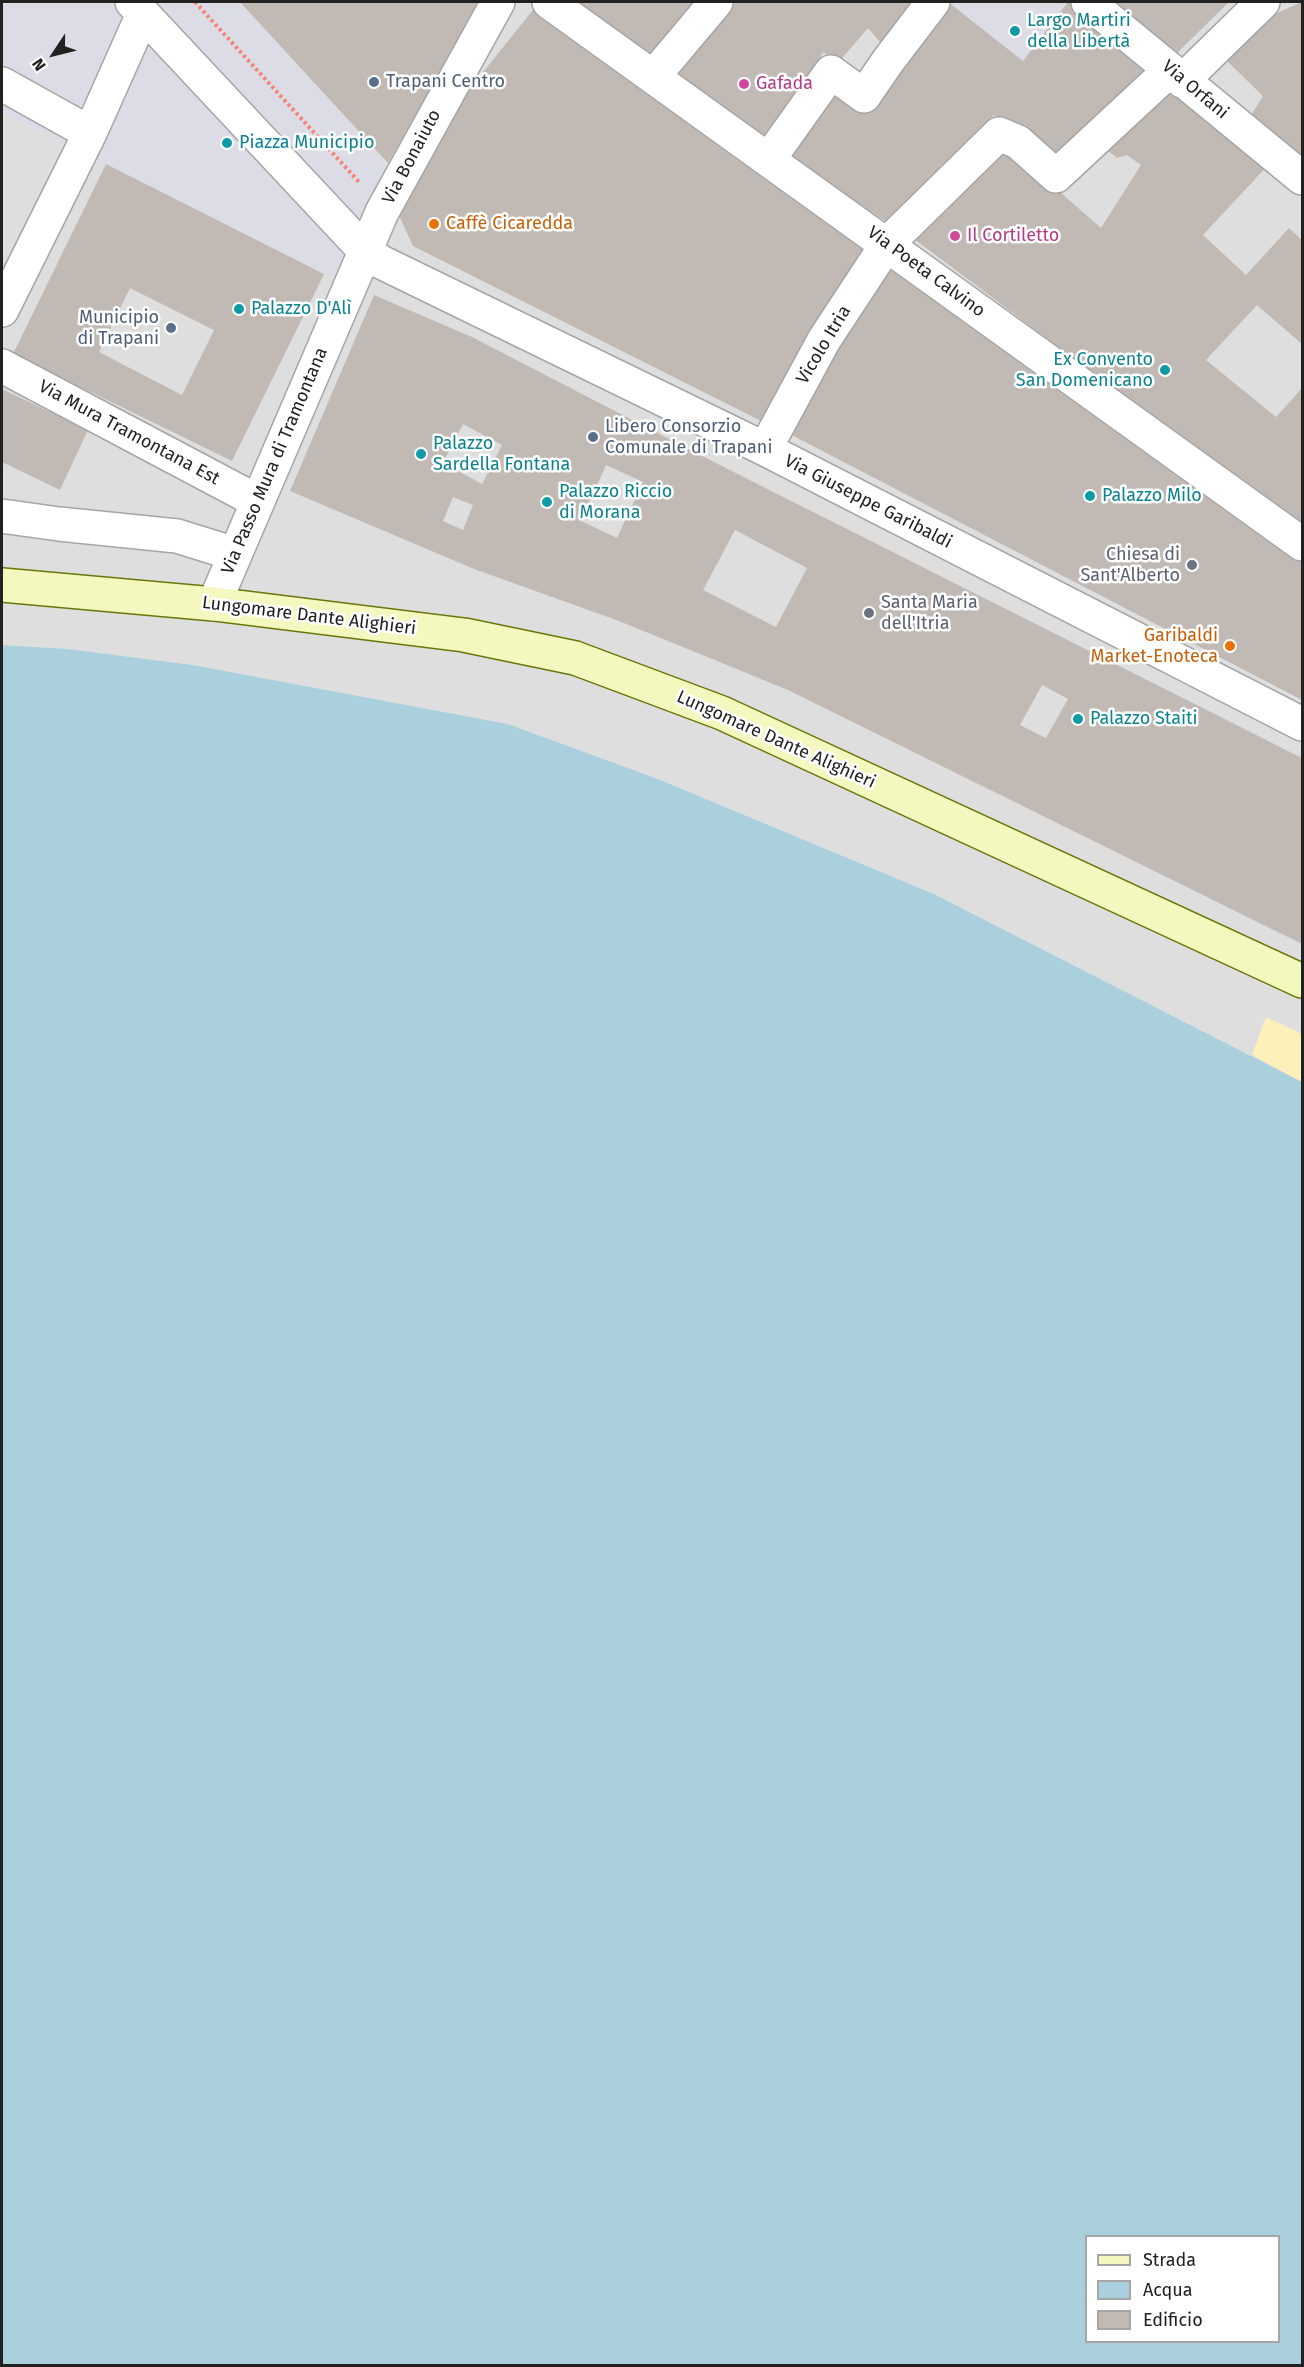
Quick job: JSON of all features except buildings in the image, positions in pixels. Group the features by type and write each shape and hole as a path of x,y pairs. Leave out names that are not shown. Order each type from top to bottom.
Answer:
{"street":[{"name":"Via Bonaiuto","path":"366,252 382,212 498,2"},
{"name":"Via Poeta Calvino","path":"549,2 1302,544"},
{"path":"653,77 716,2"},
{"path":"769,159 831,72 864,96 933,2"},
{"name":"Via Orfani","path":"1088,2 1302,178"},
{"path":"1176,75 1263,2"},
{"path":"2,310 85,142 137,8"},
{"name":"Via Giuseppe Garibaldi","path":"137,8 366,252 381,262 765,449 1302,724"},
{"name":"Vicolo Itria","path":"765,449 824,340 887,244 999,135 1018,142 1056,176 1176,75"},
{"path":"2,84 85,142"},
{"name":"Via Passo Mura di Tramontana","path":"214,604 366,252"},
{"name":"Via Mura Tramontana Est","path":"2,366 257,501"},
{"path":"2,516 177,536 235,554"},
{"name":"Lungomare Dante Alighieri","path":"2,585 214,604 464,635 575,658 722,712 1302,981"}],"path":[{"path":"195,2 368,192 382,212"}],"shaded area":[{"path":"2,2 1302,2 1302,1082 934,894 658,779 508,724 193,665 68,649 2,645"},
{"name":"Piazza Municipio","path":"2,2 240,2 400,177 351,286 2,112"},
{"name":"Largo Martiri della Libertà","path":"948,2 1068,2 1023,61"}],"sand":[{"path":"1266,1017 1302,1034 1302,1082 1252,1055"}],"water":[{"path":"2,645 68,649 193,665 508,724 658,779 934,894 1302,1082 1302,2365 2,2365"}],"place":[{"name":"Largo Martiri della Libertà","path":"1015,31"},
{"name":"Trapani Centro","path":"374,82"},
{"name":"Gafada","path":"744,84"},
{"name":"Piazza Municipio","path":"227,143"},
{"name":"Caffè Cicaredda","path":"434,224"},
{"name":"Il Cortiletto","path":"955,236"},
{"name":"Palazzo D'Alì","path":"239,309"},
{"name":"Municipio di Trapani","path":"171,328"},
{"name":"Ex Convento San Domenicano","path":"1165,370"},
{"name":"Libero Consorzio Comunale di Trapani","path":"593,437"},
{"name":"Palazzo Sardella Fontana","path":"421,454"},
{"name":"Palazzo Milo","path":"1090,496"},
{"name":"Palazzo Riccio di Morana","path":"547,502"},
{"name":"Chiesa di Sant'Alberto","path":"1192,565"},
{"name":"Santa Maria dell'Itria","path":"869,613"},
{"name":"Garibaldi Market-Enoteca","path":"1230,646"},
{"name":"Palazzo Staiti","path":"1078,719"}]}
